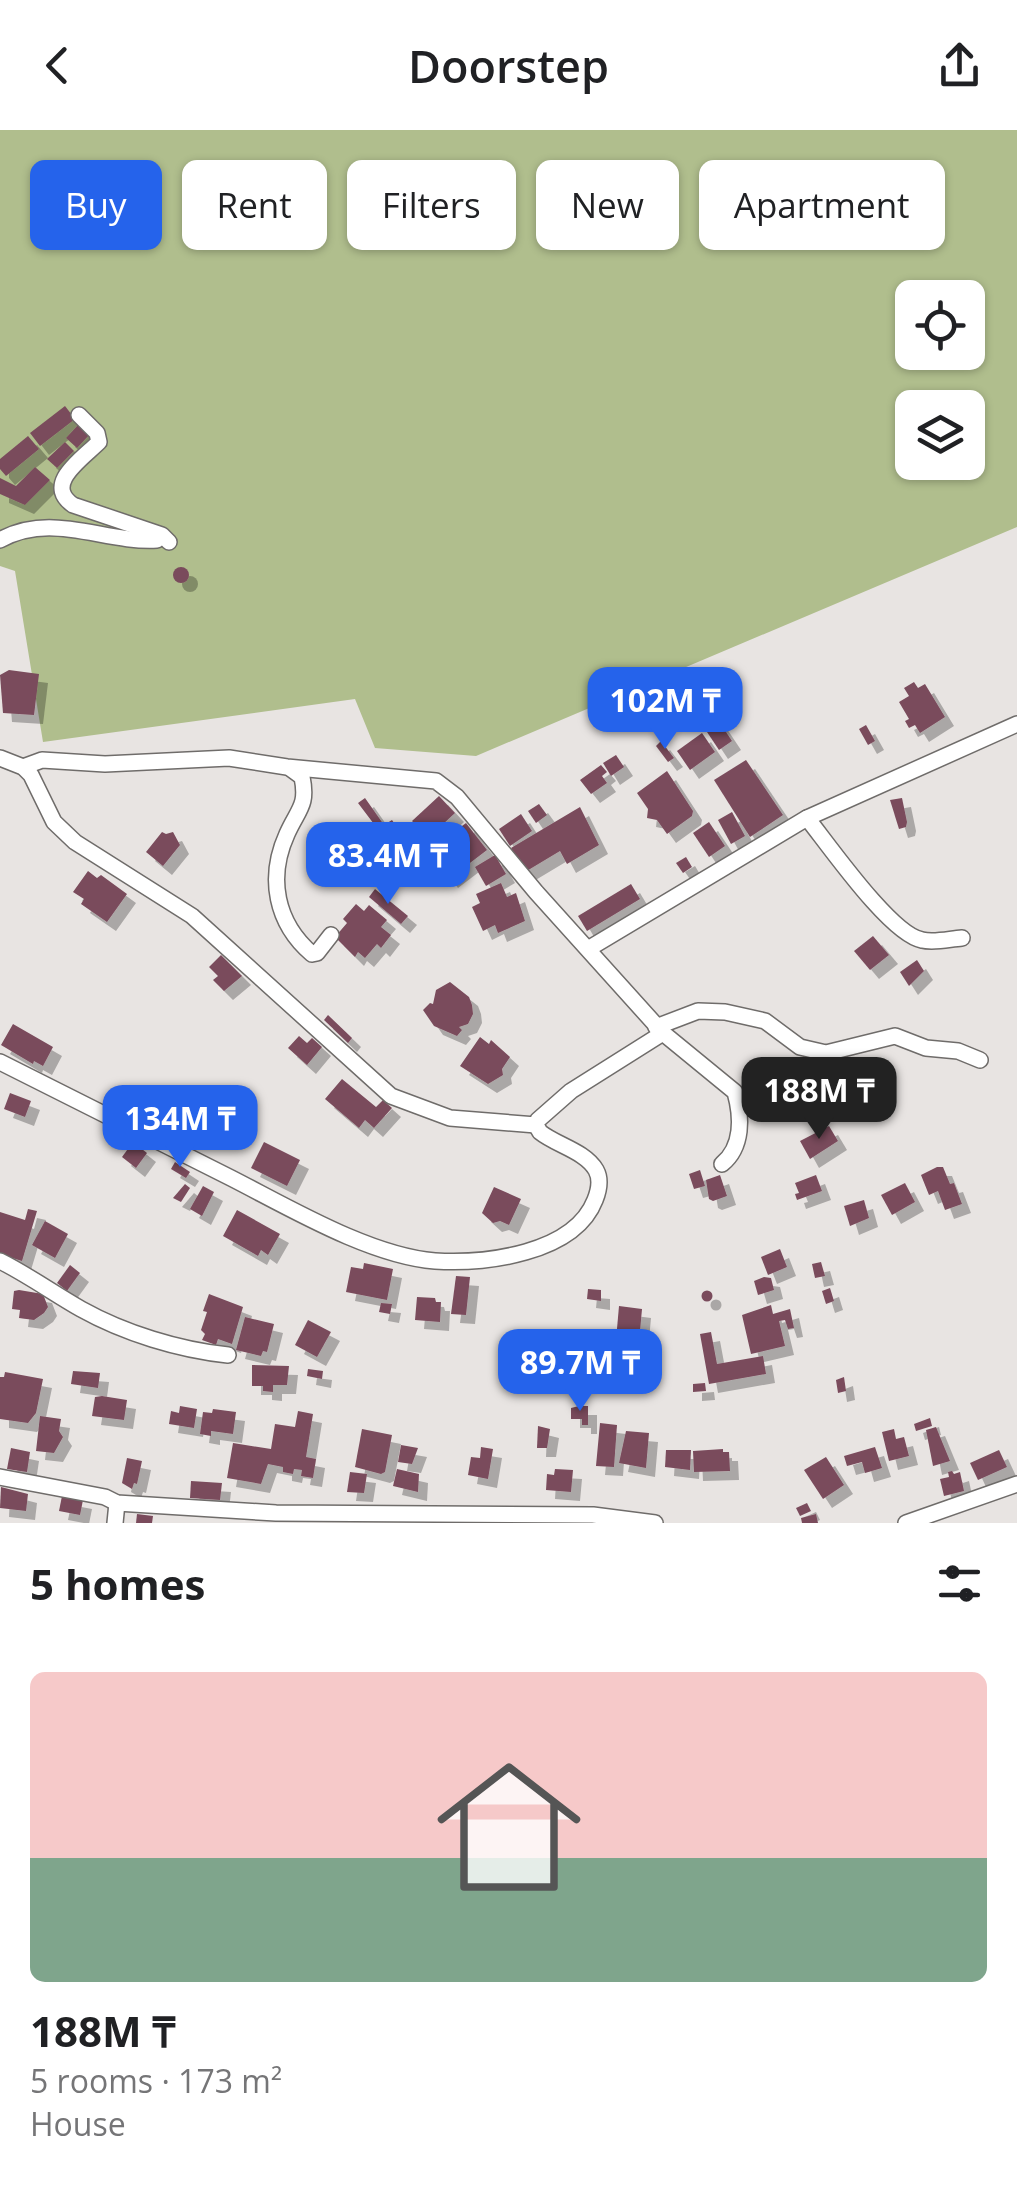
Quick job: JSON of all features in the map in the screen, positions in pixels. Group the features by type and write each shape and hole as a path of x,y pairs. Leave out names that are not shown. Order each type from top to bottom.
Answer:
{"street":[{"path":"0,540 50,525 173,543 162,534 73,506 63,498 60,488 65,476 99,442 98,433 80,415"},
{"path":"588,949 807,818 1016,725"},
{"path":"0,758 23,767 31,775 54,822 75,842 192,916 391,1096 450,1118 536,1125 547,1138 588,1162 600,1183 593,1206 566,1236 534,1250 497,1257 434,1260 400,1253 325,1227 0,1062"},
{"path":"23,767 42,760 105,764 229,758 436,781 448,788 660,1030 736,1092 738,1142 734,1155 722,1164"},
{"path":"287,767 302,776 306,795 280,852 276,886 284,923 293,938 312,954 331,936"},
{"path":"807,818 864,890 911,936 922,941 962,938"},
{"path":"536,1125 541,1114 571,1090 660,1030 698,1011 765,1021 800,1047 826,1053 895,1036 926,1048 958,1052 980,1060"},
{"path":"0,1261 82,1309 135,1334 228,1355"},
{"path":"0,1478 105,1497 117,1503 276,1513 593,1515 655,1523"},
{"path":"906,1523 1017,1484"},
{"path":"115,1523 117,1503"},
{"path":"946,1523 953,1506"}],"green space":[{"path":"0,130 1017,130 1017,527 476,756 375,748 355,699 43,742 15,571 0,566"}],"building":[{"path":"65,406 75,419 40,446 30,433"},
{"path":"80,423 91,433 77,448 66,438"},
{"path":"28,436 39,449 6,476 0,469 0,459"},
{"path":"65,442 74,451 57,468 47,459"},
{"path":"35,467 50,480 25,505 0,494 0,478 16,486"},
{"path":"181,567 189,575 181,583 173,575"},
{"path":"9,670 39,674 34,715 3,713 0,675"},
{"path":"914,682 918,688 925,684 945,717 920,733 915,725 909,728 905,721 909,719 899,702 909,696 904,688"},
{"path":"718,720 732,741 719,750 705,729"},
{"path":"866,725 875,741 868,745 859,729"},
{"path":"702,733 715,752 690,770 677,751"},
{"path":"661,741 674,758 668,762 656,746"},
{"path":"616,755 624,767 611,776 603,763"},
{"path":"746,760 783,815 750,837 714,780"},
{"path":"601,765 607,772 602,776 607,783 591,794 580,780"},
{"path":"667,771 693,811 692,816 667,834 657,820 647,818 648,809 637,793"},
{"path":"439,796 455,813 428,838 412,821"},
{"path":"365,798 384,825 392,820 396,826 383,836 358,803"},
{"path":"902,798 907,822 906,827 899,829 890,800"},
{"path":"539,804 547,815 536,823 528,811"},
{"path":"580,807 599,845 567,864 560,851 525,872 511,848"},
{"path":"732,812 745,836 731,844 718,820"},
{"path":"521,814 532,831 510,846 499,829"},
{"path":"709,822 725,846 709,857 693,833"},
{"path":"466,823 487,850 449,879 428,852"},
{"path":"162,832 173,832 180,845 163,866 146,852"},
{"path":"495,855 506,874 486,886 475,867"},
{"path":"686,857 692,867 683,873 676,863"},
{"path":"88,871 97,878 101,875 127,894 107,922 81,904 84,899 73,892"},
{"path":"501,883 507,897 516,893 525,921 498,933 495,925 483,931 472,907 480,903 476,894"},
{"path":"631,884 640,899 587,931 578,916"},
{"path":"375,889 408,916 401,924 369,897"},
{"path":"356,904 364,911 369,905 387,920 381,927 391,935 381,948 377,944 365,958 358,952 355,957 335,937"},
{"path":"873,936 889,955 870,970 854,951"},
{"path":"221,955 242,976 224,991 213,980 218,976 209,967"},
{"path":"917,960 924,971 909,986 900,972"},
{"path":"450,982 469,997 472,1005 473,1014 468,1024 459,1027 462,1030 457,1036 434,1026 423,1010 433,1004 436,990"},
{"path":"328,1015 352,1038 348,1043 324,1020"},
{"path":"13,1024 53,1047 43,1066 1,1045"},
{"path":"299,1036 307,1043 312,1038 322,1047 307,1065 288,1048"},
{"path":"480,1037 489,1044 491,1040 510,1057 502,1069 503,1075 488,1084 460,1066"},
{"path":"342,1079 376,1107 383,1100 392,1108 374,1128 365,1120 359,1128 325,1099"},
{"path":"10,1093 31,1101 25,1117 4,1109"},
{"path":"829,1126 838,1141 810,1159 800,1141"},
{"path":"133,1142 147,1153 136,1168 122,1157"},
{"path":"264,1142 300,1160 287,1186 251,1168"},
{"path":"175,1162 190,1172 186,1178 171,1169"},
{"path":"943,1167 950,1184 954,1183 962,1204 945,1210 938,1191 929,1195 921,1175"},
{"path":"700,1170 705,1186 694,1189 689,1174"},
{"path":"720,1175 727,1196 713,1201 709,1199 706,1180"},
{"path":"816,1175 822,1191 797,1200 795,1183"},
{"path":"905,1183 915,1202 892,1215 881,1195"},
{"path":"185,1184 190,1188 181,1202 173,1198"},
{"path":"203,1186 214,1192 202,1216 190,1209"},
{"path":"494,1187 521,1199 509,1225 493,1223 482,1213"},
{"path":"864,1200 869,1218 850,1226 844,1206"},
{"path":"28,1209 37,1211 22,1261 0,1254 0,1212 25,1220"},
{"path":"237,1210 280,1234 268,1255 261,1250 258,1256 223,1236"},
{"path":"45,1221 68,1234 55,1258 32,1245"},
{"path":"780,1249 787,1267 768,1275 761,1257"},
{"path":"821,1262 825,1276 815,1278 812,1264"},
{"path":"364,1263 393,1269 387,1300 346,1292 351,1267 363,1269"},
{"path":"70,1265 80,1273 67,1291 57,1283"},
{"path":"456,1276 470,1277 466,1315 451,1314"},
{"path":"771,1278 774,1290 758,1295 754,1281"},
{"path":"830,1288 834,1301 826,1304 822,1291"},
{"path":"588,1289 601,1290 601,1301 587,1299"},
{"path":"707,1290 713,1296 707,1302 701,1296"},
{"path":"14,1291 43,1294 48,1307 44,1313 34,1320 19,1318 20,1310 12,1309"},
{"path":"209,1294 243,1307 232,1344 218,1339 216,1345 202,1340 207,1312 203,1311"},
{"path":"417,1297 441,1302 440,1322 415,1320"},
{"path":"381,1303 392,1304 390,1314 379,1312"},
{"path":"771,1305 773,1314 790,1309 794,1328 788,1329 785,1320 779,1321 785,1346 751,1354 742,1315"},
{"path":"619,1306 642,1309 639,1342 616,1340"},
{"path":"245,1317 274,1324 267,1352 263,1351 261,1356 236,1350"},
{"path":"308,1320 331,1332 317,1357 295,1345"},
{"path":"711,1332 717,1364 763,1356 766,1374 709,1384 700,1334"},
{"path":"519,1344 553,1345 552,1371 518,1370"},
{"path":"252,1365 289,1366 287,1385 273,1385 273,1392 263,1391 263,1386 252,1386"},
{"path":"308,1369 323,1371 322,1379 307,1376"},
{"path":"73,1371 100,1373 98,1388 71,1384"},
{"path":"5,1372 43,1379 36,1413 28,1423 0,1419 0,1377"},
{"path":"844,1377 846,1391 838,1393 836,1380"},
{"path":"705,1383 706,1391 693,1392 693,1384"},
{"path":"95,1397 127,1400 124,1420 92,1416"},
{"path":"180,1406 197,1409 194,1428 169,1424 171,1411 179,1413"},
{"path":"588,1406 588,1425 582,1425 582,1419 571,1419 571,1408"},
{"path":"213,1409 236,1412 233,1434 200,1434 203,1412 212,1413"},
{"path":"298,1411 313,1414 306,1457 316,1459 313,1478 301,1476 302,1470 294,1469 293,1474 268,1464 261,1484 227,1478 233,1443 271,1449 275,1424 295,1427"},
{"path":"40,1416 61,1419 59,1431 63,1437 54,1453 36,1451"},
{"path":"930,1418 932,1426 916,1431 914,1424"},
{"path":"600,1423 617,1425 614,1467 596,1466"},
{"path":"538,1426 550,1429 547,1448 537,1448"},
{"path":"936,1427 950,1461 933,1466 926,1430"},
{"path":"362,1429 392,1435 385,1472 381,1474 355,1467"},
{"path":"894,1429 896,1439 904,1437 909,1456 889,1461 882,1432"},
{"path":"626,1431 649,1433 646,1468 619,1463"},
{"path":"401,1445 418,1448 412,1464 398,1462"},
{"path":"481,1447 493,1449 488,1479 468,1475 471,1457 480,1458"},
{"path":"875,1447 882,1468 865,1473 862,1462 847,1466 844,1456"},
{"path":"11,1448 30,1452 27,1472 7,1469"},
{"path":"666,1450 691,1450 690,1470 665,1467"},
{"path":"999,1450 1007,1467 978,1480 970,1463"},
{"path":"693,1451 729,1452 730,1471 694,1472"},
{"path":"826,1457 844,1485 823,1499 804,1470"},
{"path":"127,1458 142,1461 137,1484 132,1489 122,1483"},
{"path":"397,1469 419,1474 418,1492 393,1486"},
{"path":"555,1469 573,1470 571,1492 546,1490 547,1474 554,1475"},
{"path":"350,1472 367,1474 364,1493 347,1492"},
{"path":"948,1472 960,1472 964,1491 944,1496 940,1479 949,1477"},
{"path":"191,1481 222,1483 220,1500 190,1498"},
{"path":"1,1487 28,1494 26,1511 0,1508"},
{"path":"62,1496 83,1500 80,1515 59,1511"},
{"path":"807,1503 811,1511 800,1516 796,1508"},
{"path":"137,1514 153,1516 152,1523 136,1523"},
{"path":"816,1514 818,1523 802,1523 801,1518"}]}
